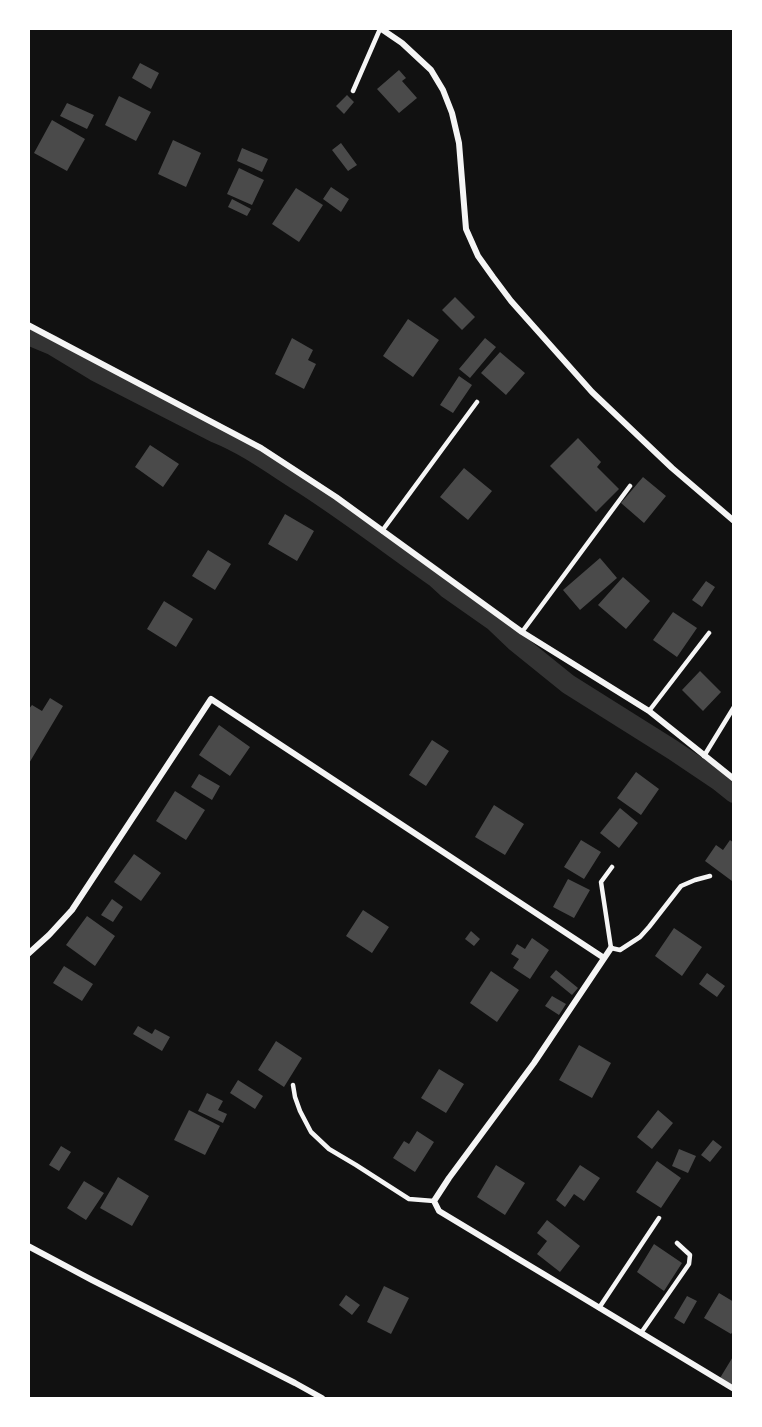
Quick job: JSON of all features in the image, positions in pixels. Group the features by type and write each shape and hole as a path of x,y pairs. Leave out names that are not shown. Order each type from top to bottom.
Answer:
{"street":[{"path":"380,28 402,43 431,70 443,90 452,112 459,143 466,229 478,256 493,278 591,392 672,468 734,521"},
{"path":"28,325 261,448 336,497 522,632 649,711 734,779"},
{"path":"28,954 72,909 211,699 604,958"},
{"path":"611,948 534,1062 434,1201 439,1211 734,1389"},
{"path":"28,1246 296,1383 321,1398"}],"lane":[{"path":"353,91 380,28"},
{"path":"382,531 477,402"},
{"path":"522,632 630,486"},
{"path":"649,711 709,633"},
{"path":"704,756 734,706"},
{"path":"612,867 601,882 611,948 620,950 640,937 681,886 710,876"},
{"path":"293,1085 300,1111 311,1132 329,1149 409,1199 434,1201"},
{"path":"599,1308 659,1218"},
{"path":"640,1333 689,1264 690,1255 677,1243"}],"building":[{"path":"140,63 159,73 151,89 132,78"},
{"path":"399,70 406,78 402,81 417,98 399,113 377,89"},
{"path":"347,95 354,102 344,114 336,106"},
{"path":"119,96 151,112 136,141 105,125"},
{"path":"67,103 94,115 87,129 60,116"},
{"path":"52,120 85,139 67,171 34,153"},
{"path":"173,140 201,153 186,187 158,174"},
{"path":"341,143 357,165 348,171 332,150"},
{"path":"242,148 268,159 262,172 237,161"},
{"path":"239,168 264,180 252,205 227,194"},
{"path":"331,187 349,199 341,212 323,199"},
{"path":"296,188 323,205 299,242 272,224"},
{"path":"232,199 251,209 247,216 228,207"},
{"path":"455,297 475,317 462,330 442,310"},
{"path":"408,319 439,340 413,377 383,356"},
{"path":"292,338 313,350 308,360 316,364 304,389 275,374"},
{"path":"485,338 496,347 470,378 459,369"},
{"path":"500,352 525,373 506,395 481,373"},
{"path":"459,376 472,385 453,413 440,405"},
{"path":"578,438 601,462 597,467 619,489 596,512 550,466"},
{"path":"150,445 179,464 163,487 135,467"},
{"path":"464,468 492,491 468,520 440,497"},
{"path":"643,477 666,496 644,523 621,503"},
{"path":"285,514 314,531 297,561 268,544"},
{"path":"208,550 231,564 215,590 192,576"},
{"path":"600,558 617,578 580,610 563,590"},
{"path":"623,577 650,601 626,629 598,605"},
{"path":"706,581 715,587 702,607 692,600"},
{"path":"164,601 193,619 176,647 147,629"},
{"path":"673,612 697,628 677,657 653,640"},
{"path":"700,671 721,692 703,711 682,690"},
{"path":"50,698 63,706 28,765 28,710 32,705 42,711"},
{"path":"219,725 250,747 230,776 199,755"},
{"path":"432,740 449,751 426,786 409,775"},
{"path":"636,772 659,789 641,815 617,798"},
{"path":"199,774 220,786 212,800 191,787"},
{"path":"175,791 205,810 186,840 156,821"},
{"path":"494,805 524,824 505,855 475,837"},
{"path":"620,808 638,823 619,848 600,833"},
{"path":"581,840 601,852 584,879 564,867"},
{"path":"730,840 734,843 732,881 705,861 716,845 723,850"},
{"path":"134,854 161,873 141,901 114,882"},
{"path":"568,879 590,890 574,918 553,907"},
{"path":"112,899 123,907 113,922 101,915"},
{"path":"363,910 389,927 372,953 346,936"},
{"path":"87,916 115,936 95,966 66,945"},
{"path":"674,928 702,947 682,976 655,956"},
{"path":"471,931 480,939 474,946 465,939"},
{"path":"532,938 549,950 530,979 513,968 519,959 511,954 517,944 525,949"},
{"path":"64,966 93,984 82,1001 53,983"},
{"path":"556,970 578,988 572,995 550,977"},
{"path":"491,971 519,990 497,1022 470,1003"},
{"path":"707,973 725,986 717,997 699,984"},
{"path":"552,996 566,1004 559,1015 545,1006"},
{"path":"138,1026 152,1034 155,1029 170,1037 162,1051 133,1034"},
{"path":"276,1041 302,1058 284,1087 258,1070"},
{"path":"579,1045 611,1063 592,1098 559,1080"},
{"path":"439,1069 464,1084 446,1113 421,1098"},
{"path":"238,1080 263,1096 255,1109 230,1093"},
{"path":"207,1093 223,1101 218,1110 227,1114 223,1123 198,1111"},
{"path":"189,1110 220,1126 205,1155 174,1140"},
{"path":"658,1110 673,1123 652,1149 637,1137"},
{"path":"417,1131 434,1142 415,1172 393,1158 404,1141 409,1144"},
{"path":"713,1140 722,1147 710,1162 701,1155"},
{"path":"61,1146 71,1152 59,1171 49,1165"},
{"path":"679,1149 696,1156 688,1173 672,1166"},
{"path":"657,1161 681,1178 661,1208 636,1192"},
{"path":"496,1165 525,1183 505,1215 477,1197"},
{"path":"580,1165 600,1178 584,1201 574,1194 565,1207 556,1200"},
{"path":"118,1177 149,1196 132,1226 100,1208"},
{"path":"84,1181 104,1193 86,1220 67,1208"},
{"path":"547,1220 580,1246 560,1272 537,1254 547,1241 537,1233"},
{"path":"654,1244 682,1263 664,1291 637,1272"},
{"path":"384,1286 409,1298 391,1334 367,1322"},
{"path":"719,1293 734,1302 734,1330 731,1334 704,1318"},
{"path":"346,1295 360,1305 352,1315 339,1305"},
{"path":"687,1296 697,1301 684,1324 674,1318"},
{"path":"734,1355 734,1386 720,1378"}],"waterway":[{"path":"28,335 52,345 95,371 239,444 303,484 494,621 568,684 673,750 734,793"}]}
